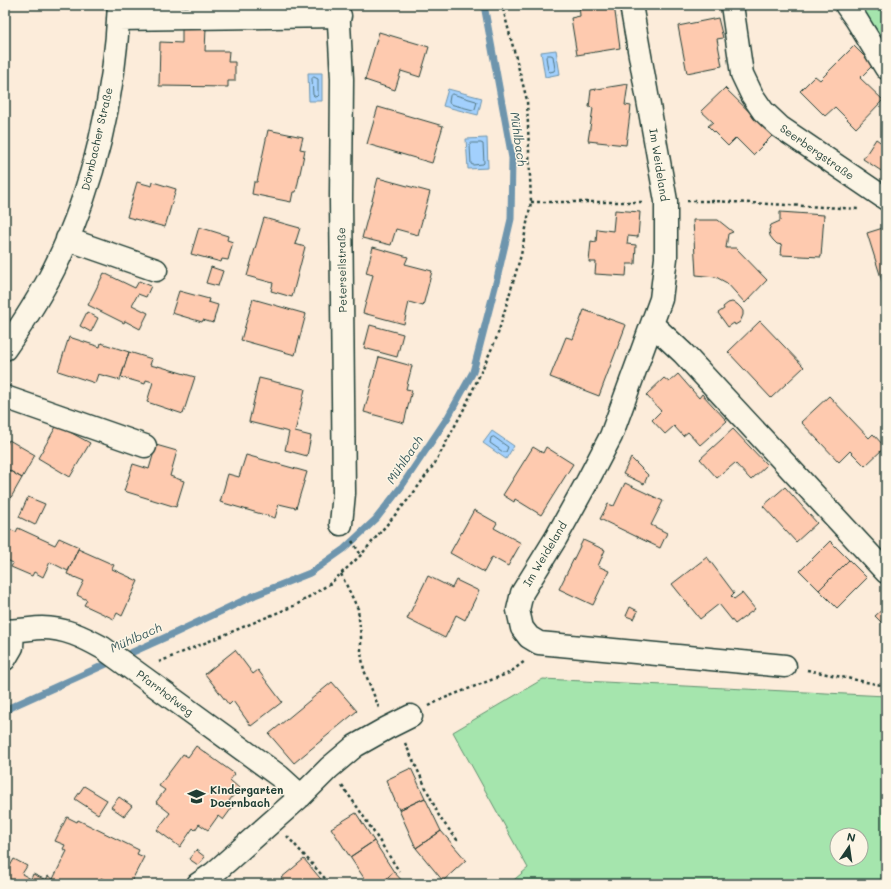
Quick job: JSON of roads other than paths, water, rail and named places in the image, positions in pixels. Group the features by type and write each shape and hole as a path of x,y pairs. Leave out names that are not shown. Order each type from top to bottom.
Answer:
{"street":[{"name":"Im Weideland","path":"631,5 666,201 666,258 661,299 653,325 611,436 556,538 522,592 518,610 522,628 529,638 539,643 784,666"},
{"name":"Seerbergstraße","path":"732,5 742,74 752,95 763,111 780,127 886,199"},
{"path":"846,5 886,68"},
{"name":"Peterseilstraße","path":"118,12 339,10 342,79 341,199 344,485 341,524"},
{"name":"Dörnbacher Straße","path":"5,349 41,293 54,269 68,239 85,191 100,140 110,88 118,12"},
{"path":"68,239 156,270"},
{"path":"653,325 683,353 886,572"},
{"path":"5,397 145,446"},
{"name":"Pfarrhofweg","path":"5,659 12,647 9,631 42,628 56,629 78,634 103,648 137,672 279,776 301,796"},
{"path":"198,884 214,873 274,821 328,768 355,746 398,723"}],"water":[{"path":"556,50 560,74 545,77 541,52"},
{"path":"308,73 322,73 322,101 309,101"},
{"path":"448,89 482,98 478,115 443,106"},
{"path":"487,138 488,168 468,169 466,139"},
{"path":"492,431 514,446 506,459 483,443"}],"waterway":[{"name":"Mühlbach","path":"5,712 11,707 255,595 310,573 344,549 376,519 401,487 448,417 473,372 511,219 512,158 484,5"}],"place":[{"name":"Kindergarten Doernbach","path":"197,796"}]}
